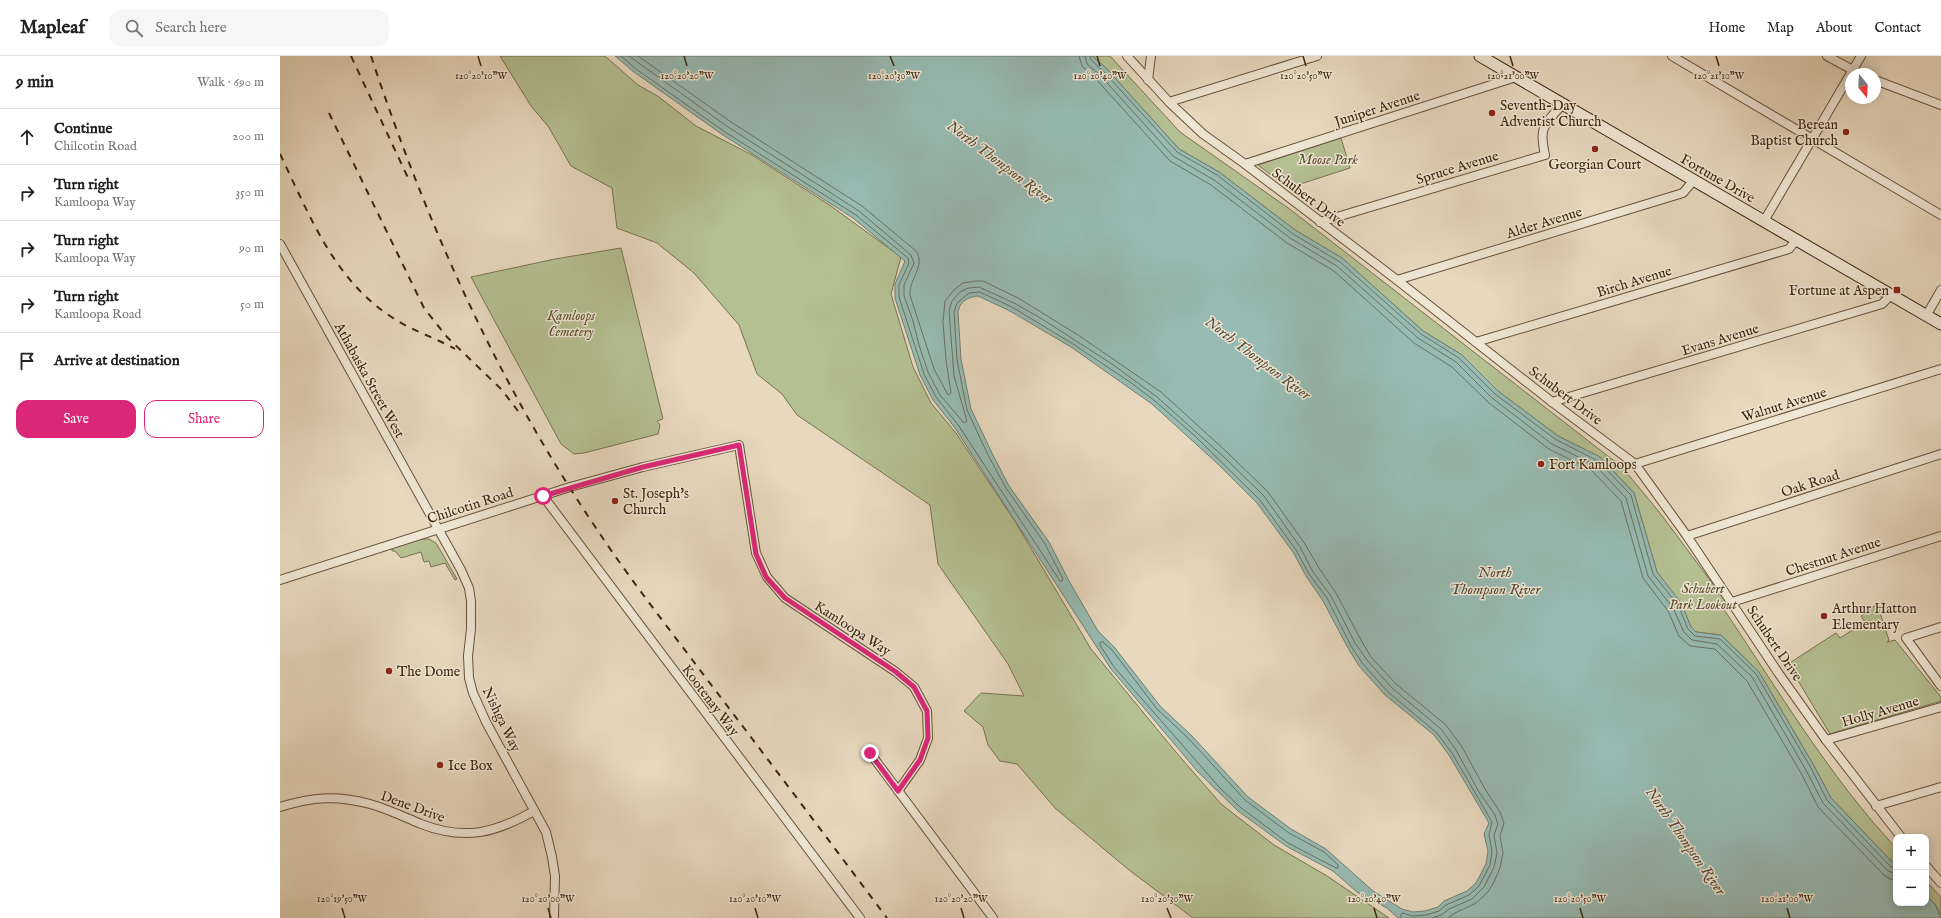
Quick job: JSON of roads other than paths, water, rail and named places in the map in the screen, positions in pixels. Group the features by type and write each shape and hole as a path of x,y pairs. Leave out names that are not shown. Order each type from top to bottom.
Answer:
{"main road":[{"name":"Fortune Drive","path":"1480,56 1694,182 1941,324"}],"street":[{"name":"Schubert Drive","path":"1127,56 1169,102 1203,134 1245,164 1397,280 1552,402 1635,464 1687,536 1779,674 1826,740 1899,834"},
{"path":"1148,80 1151,56"},
{"path":"1169,102 1317,56"},
{"path":"1672,56 1941,215"},
{"path":"1827,56 1847,68"},
{"path":"1854,68 1860,56"},
{"name":"Juniper Avenue","path":"1245,164 1516,77"},
{"path":"1881,82 1941,105"},
{"path":"1764,221 1845,83"},
{"name":"Spruce Avenue","path":"1320,222 1545,155 1541,138 1544,124 1561,106 1564,106"},
{"name":"Alder Avenue","path":"1397,280 1683,193 1694,182"},
{"name":"Birch Avenue","path":"1476,342 1789,249 1796,240"},
{"name":"Athabaska Street West","path":"280,244 282,253 438,529"},
{"path":"1926,316 1941,290"},
{"name":"Evans Avenue","path":"1552,402 1882,304 1891,296"},
{"name":"Walnut Avenue","path":"1635,464 1941,369"},
{"name":"Chilcotin Road","path":"280,580 543,496 643,467 739,445"},
{"name":"Kamloopa Way","path":"739,445 756,554 766,577 785,598 896,672 914,687 927,711 928,738 920,760 898,791"},
{"name":"Oak Road","path":"1687,536 1941,454"},
{"name":"Kootenay Way","path":"543,496 860,918"},
{"name":"Nishga Way","path":"438,529 469,588 472,615 468,664 469,678 473,693 486,722 546,832 555,876 554,918"},
{"name":"Chestnut Avenue","path":"1732,602 1941,536"},
{"path":"1941,627 1906,638 1941,686"},
{"name":"Holly Avenue","path":"1826,740 1941,707"},
{"path":"870,753 993,918"},
{"path":"1876,806 1941,787"},
{"name":"Dene Drive","path":"280,807 315,798 355,801 370,804 439,830 464,833 481,833 497,829 514,822 534,810"},
{"path":"1929,869 1941,883"}],"water":[{"name":"North Thompson River","path":"615,56 1092,56 1106,68 1179,149 1219,172 1295,230 1342,258 1423,331 1462,355 1498,391 1558,436 1600,457 1634,493 1657,572 1681,603 1691,627 1696,632 1721,635 1759,672 1831,798 1893,863 1893,906 1929,906 1929,899 1935,904 1941,918 1398,918 1387,908 1357,892 1333,871 1286,846 1238,811 1198,772 1111,669 955,428 933,400 920,375 895,298 895,284 905,261 853,218 723,135 634,72","holes":["978,296 1010,311 1071,347 1152,404 1219,465 1257,503 1293,552 1306,576 1323,601 1359,666 1385,695 1434,735 1449,755 1489,823 1484,834 1488,851 1486,864 1476,883 1467,891 1444,901 1438,907 1425,911 1413,912 1402,909 1373,891 1326,849 1291,829 1248,797 1192,736 1160,706 1115,648 1098,631 1069,581 1049,542 1009,486 971,409 961,359 959,308 965,300"]}],"railway":[{"path":"351,56 409,180"},
{"path":"371,56 416,181 441,242 497,360 528,418 562,475 598,531 638,587 887,918"},
{"path":"329,113 424,308 447,337 502,390 518,411"},
{"path":"280,154 324,243 353,283 370,301 390,316 455,349"}],"place":[{"name":"Seventh-Day Adventist Church","path":"1492,113"},
{"name":"Berean Baptist Church","path":"1846,132"},
{"name":"Georgian Court","path":"1595,149"},
{"name":"Fortune at Aspen","path":"1897,290"},
{"name":"Fort Kamloops","path":"1541,464"},
{"name":"St. Joseph's Church","path":"615,501"},
{"name":"Arthur Hatton Elementary","path":"1824,616"},
{"name":"The Dome","path":"389,671"},
{"name":"Ice Box","path":"440,765"}],"park label":[{"name":"Moose Park","path":"1328,159"},
{"name":"Kamloops Cemetery","path":"571,324"},
{"name":"Schubert Park Lookout","path":"1703,596"}]}
